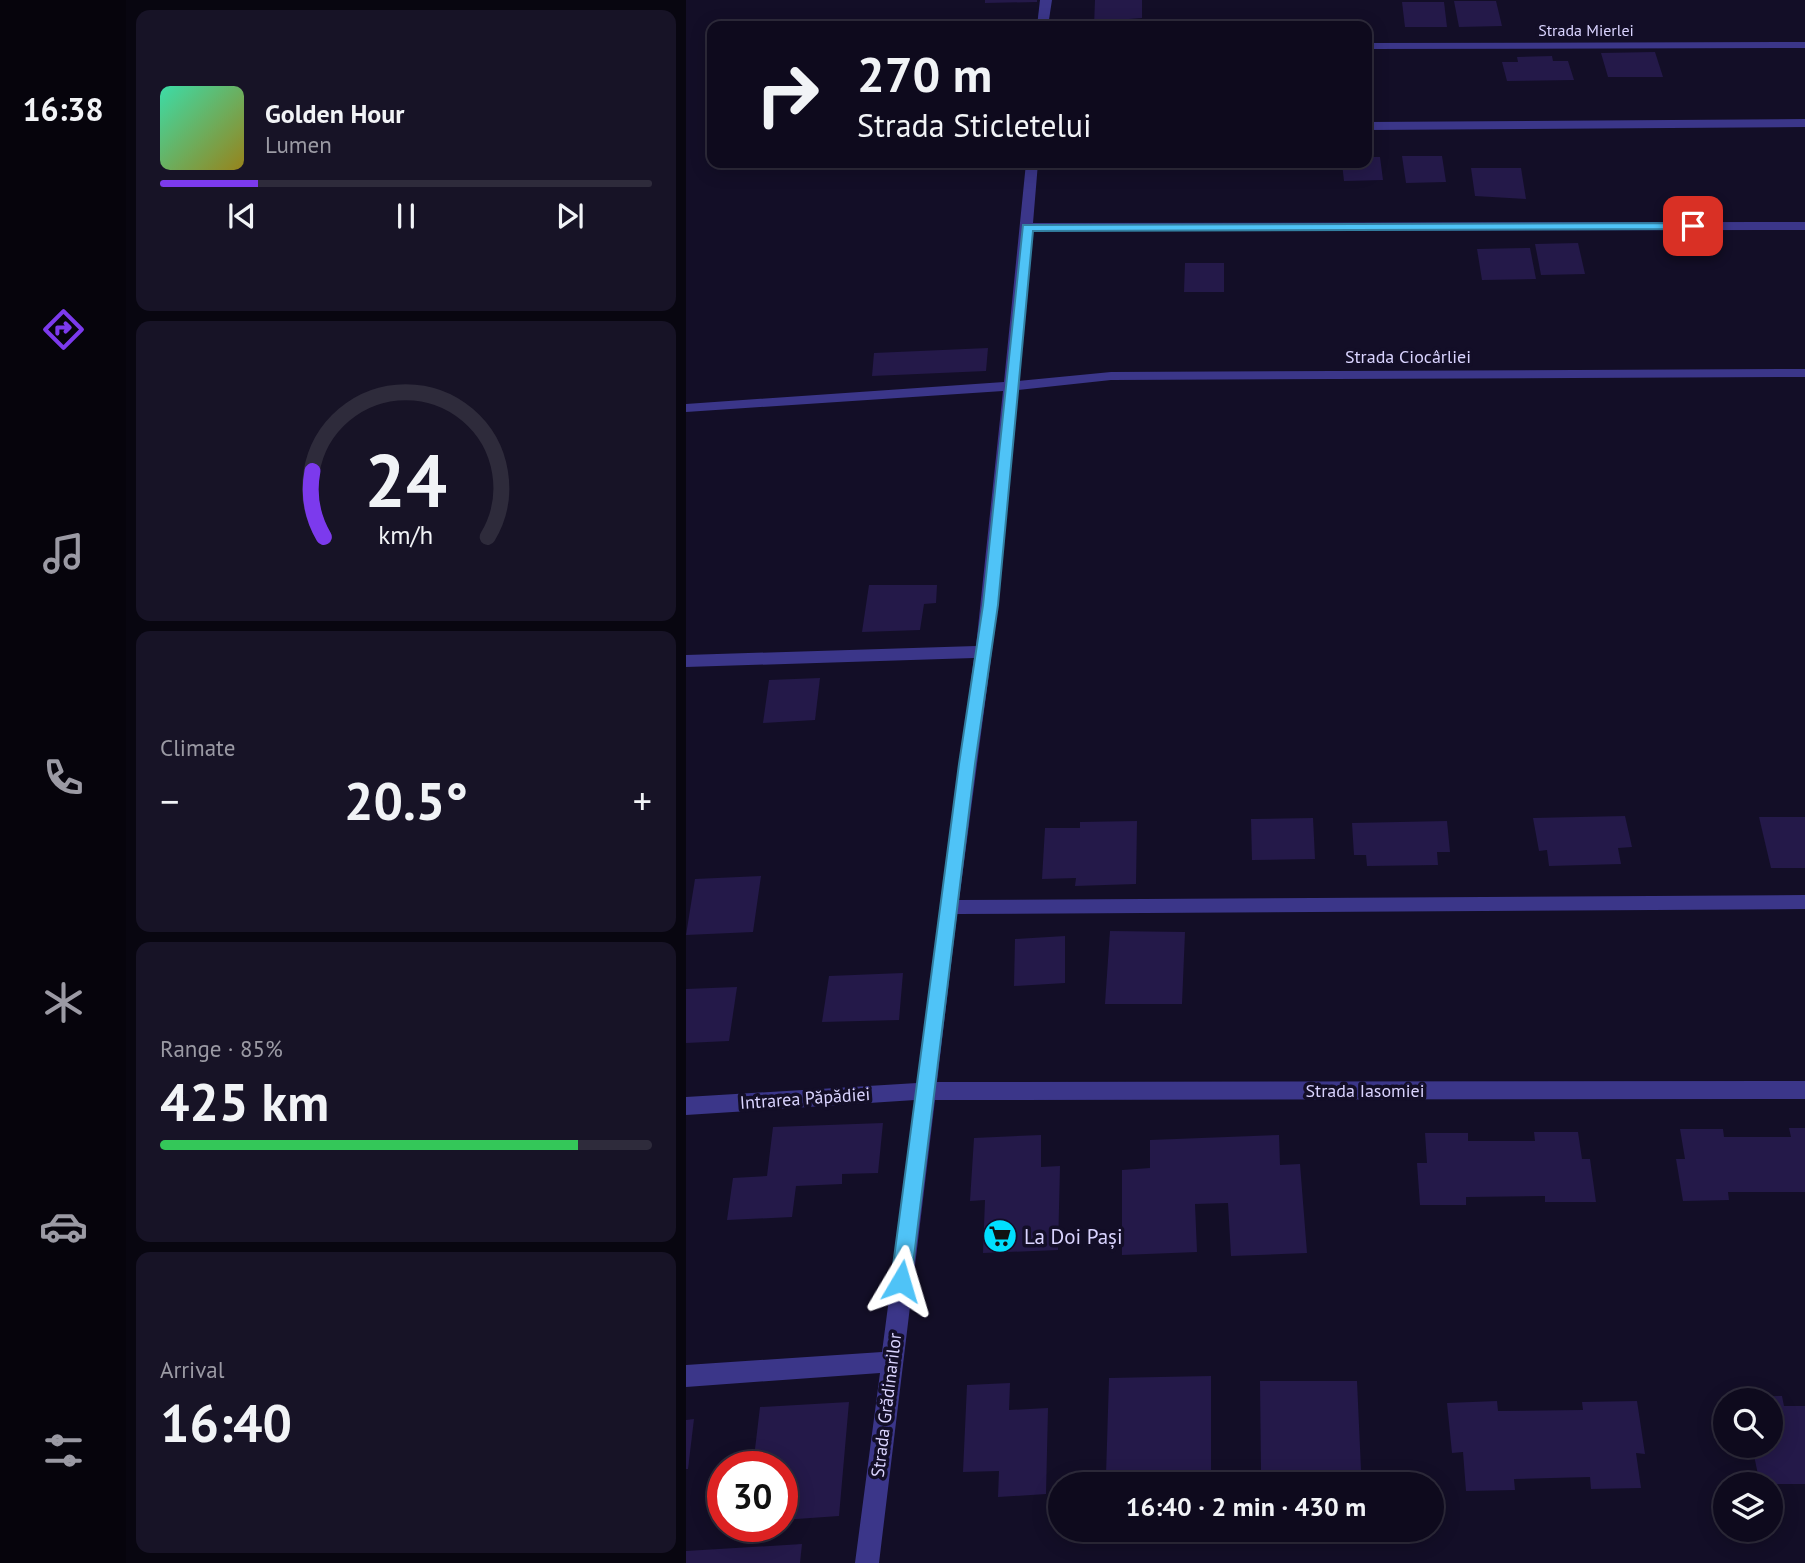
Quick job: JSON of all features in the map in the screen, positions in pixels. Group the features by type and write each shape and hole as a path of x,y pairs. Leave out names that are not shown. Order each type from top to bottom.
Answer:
{"street":[{"path":"1044,21 1046,0"},
{"name":"Strada Mierlei","path":"1372,46 1805,45"},
{"path":"1372,126 1805,123"},
{"name":"Strada Grădinarilor","path":"867,1563 925,1091 990,605 1031,168"},
{"path":"1027,228 1805,226"},
{"name":"Strada Ciocârliei","path":"686,408 1012,386 1111,376 1805,373"},
{"path":"686,662 982,652"},
{"path":"949,907 1805,902"},
{"name":"Strada Iasomiei","path":"925,1091 1805,1090"},
{"name":"Intrarea Păpădiei","path":"686,1106 925,1091"},
{"path":"686,1376 891,1362"}],"building":[{"path":"985,0 1037,0 1037,2 985,3"},
{"path":"1095,0 1142,0 1142,18 1129,21 1094,21"},
{"path":"1454,1 1496,1 1502,26 1459,27"},
{"path":"1402,2 1444,2 1447,27 1405,27"},
{"path":"1655,52 1663,77 1608,77 1601,53"},
{"path":"1552,56 1553,61 1568,61 1574,80 1507,81 1502,62 1518,62 1517,57"},
{"path":"1402,156 1442,156 1446,182 1406,183"},
{"path":"1372,157 1380,157 1383,180 1344,181 1343,168 1372,168"},
{"path":"1471,168 1521,168 1526,199 1475,196"},
{"path":"1578,243 1585,274 1541,275 1535,244"},
{"path":"1530,248 1536,279 1482,280 1477,249"},
{"path":"1185,263 1224,263 1224,292 1184,292"},
{"path":"988,348 986,371 872,376 874,353"},
{"path":"869,585 937,585 936,603 924,604 920,630 862,632"},
{"path":"820,678 815,720 763,723 769,680"},
{"path":"1625,816 1632,847 1618,848 1621,864 1549,866 1547,850 1539,851 1533,818"},
{"path":"1759,817 1805,817 1805,868 1771,868"},
{"path":"1313,818 1315,859 1252,860 1251,819"},
{"path":"1137,821 1136,884 1075,886 1076,878 1042,879 1045,828 1080,828 1080,822"},
{"path":"1447,821 1450,852 1437,852 1438,865 1367,866 1366,855 1354,855 1352,823"},
{"path":"761,876 753,932 686,935 695,879"},
{"path":"1110,931 1185,932 1182,1004 1105,1004"},
{"path":"1065,936 1065,983 1014,986 1015,939"},
{"path":"903,973 899,1020 822,1022 829,976"},
{"path":"737,987 729,1041 686,1043 686,989"},
{"path":"883,1123 878,1173 842,1174 842,1184 796,1186 792,1217 727,1220 733,1178 767,1176 773,1127"},
{"path":"1789,1128 1805,1128 1805,1192 1728,1192 1729,1200 1683,1201 1676,1159 1685,1159 1680,1129 1723,1129 1724,1137 1791,1137"},
{"path":"1534,1132 1578,1132 1582,1159 1590,1159 1596,1202 1545,1202 1545,1196 1466,1197 1466,1205 1420,1205 1417,1163 1427,1163 1425,1133 1468,1133 1468,1141 1535,1141"},
{"path":"1041,1135 1041,1167 1060,1166 1058,1250 983,1253 985,1200 970,1201 974,1138"},
{"path":"1279,1135 1280,1165 1300,1164 1307,1253 1231,1256 1228,1203 1195,1204 1197,1252 1122,1255 1122,1170 1150,1168 1150,1140"},
{"path":"1211,1376 1211,1472 1106,1472 1109,1378"},
{"path":"1260,1381 1357,1381 1361,1470 1261,1471"},
{"path":"1010,1383 1009,1410 1048,1408 1046,1494 998,1497 999,1471 963,1472 967,1385"},
{"path":"1497,1401 1498,1411 1583,1410 1582,1402 1637,1401 1645,1454 1636,1453 1641,1488 1591,1489 1590,1477 1514,1479 1515,1490 1466,1491 1463,1452 1452,1453 1447,1403"},
{"path":"1783,1401 1784,1406 1805,1406 1805,1484 1783,1484 1783,1472 1757,1472 1755,1458 1783,1458"},
{"path":"849,1402 839,1516 798,1519 798,1451 755,1451 760,1407"},
{"path":"694,1419 688,1469 686,1469 686,1420"},
{"path":"802,1544 800,1563 686,1563 686,1551"}],"place":[{"name":"La Doi Pași","path":"1000,1236"}],"route":[{"path":"901,1281 990,605 1027,228 1693,226"}]}
